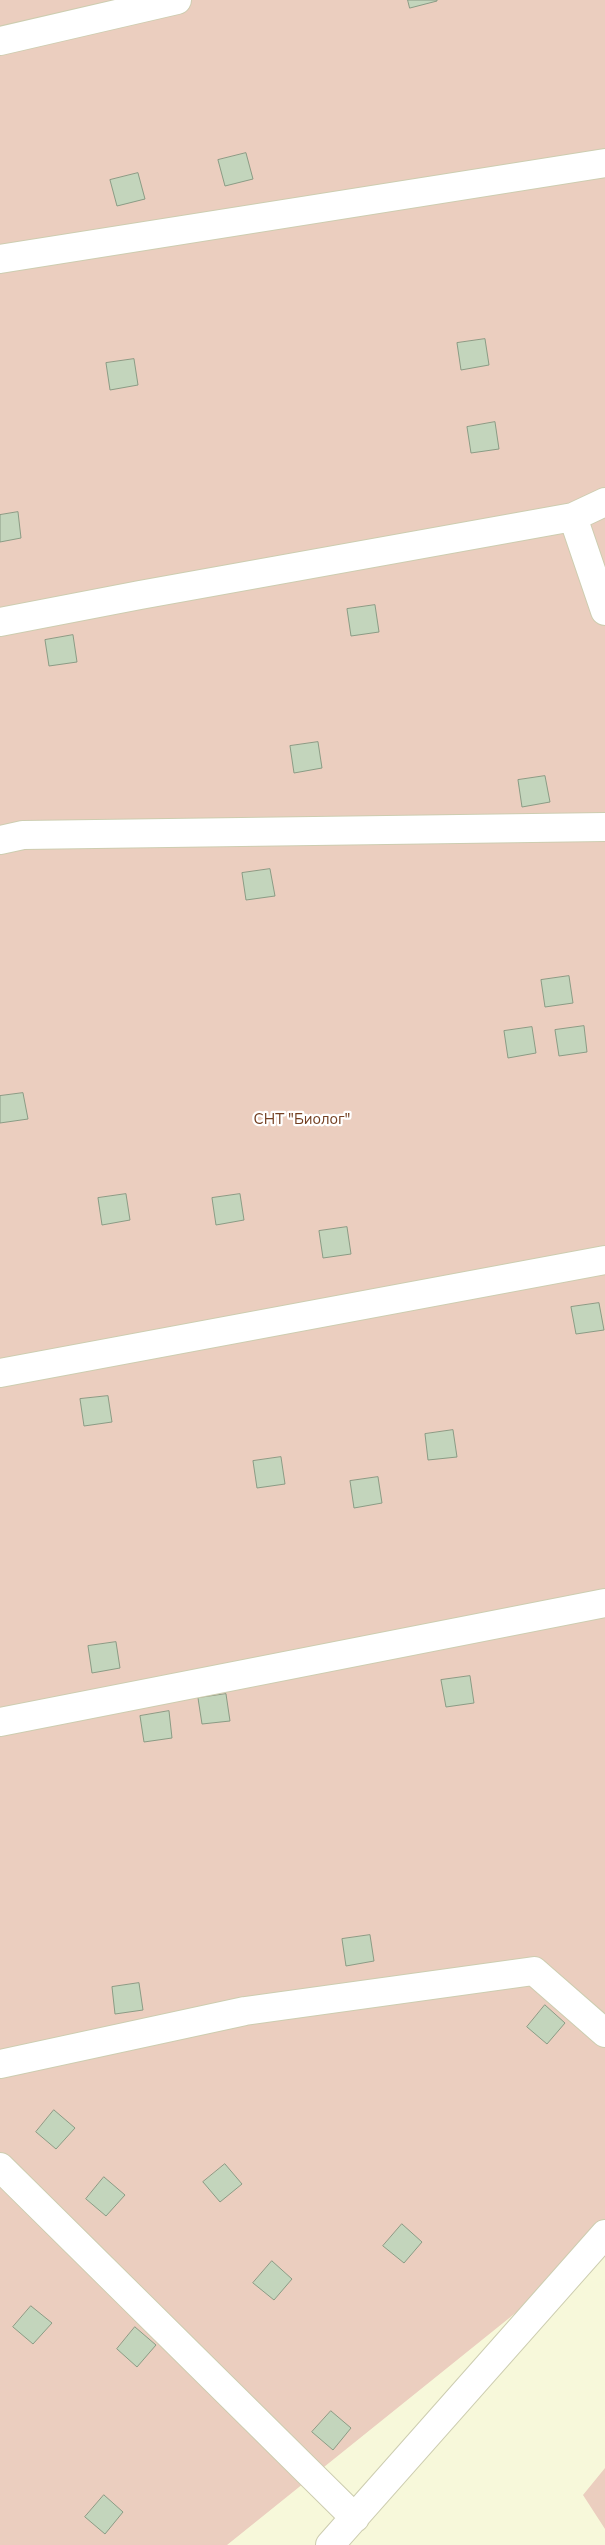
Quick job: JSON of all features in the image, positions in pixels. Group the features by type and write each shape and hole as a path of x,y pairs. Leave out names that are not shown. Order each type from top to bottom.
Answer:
{"lane":[{"path":"0,41 177,0"},
{"path":"0,259 605,162"},
{"path":"0,622 574,517 605,502"},
{"path":"574,517 605,611"},
{"path":"0,840 33,835 605,827"},
{"path":"0,1373 605,1260"},
{"path":"0,1722 605,1603"},
{"path":"0,2064 245,2011 534,1971 605,2033"},
{"path":"0,2167 355,2518"},
{"path":"330,2545 605,2234"}],"green space":[{"name":"СНТ \"Биолог\"","path":"0,0 605,0 605,2241 227,2545 0,2545"},
{"path":"605,2468 605,2529 583,2495"}],"building":[{"path":"408,0 437,0 437,1 410,8"},
{"path":"246,153 253,179 225,186 218,160"},
{"path":"138,173 145,199 117,206 110,180"},
{"path":"485,339 489,365 461,370 457,343"},
{"path":"134,359 138,385 110,390 106,363"},
{"path":"495,422 499,449 471,453 467,427"},
{"path":"18,512 21,538 0,542 0,515"},
{"path":"375,605 379,632 351,636 347,609"},
{"path":"73,635 77,662 49,666 45,640"},
{"path":"318,742 322,768 294,773 290,746"},
{"path":"545,776 550,802 522,807 518,780"},
{"path":"270,869 275,896 246,900 242,873"},
{"path":"569,976 573,1003 545,1007 541,980"},
{"path":"584,1026 587,1052 559,1056 555,1030"},
{"path":"532,1027 536,1053 508,1058 504,1031"},
{"path":"23,1093 28,1119 0,1123 0,1096"},
{"path":"126,1194 130,1220 102,1225 98,1198"},
{"path":"240,1194 244,1220 216,1225 212,1198"},
{"path":"347,1227 351,1254 323,1258 319,1231"},
{"path":"599,1303 604,1330 576,1334 571,1307"},
{"path":"108,1396 112,1422 84,1426 80,1399"},
{"path":"453,1430 457,1457 428,1460 425,1434"},
{"path":"281,1457 285,1484 257,1488 253,1461"},
{"path":"378,1477 382,1503 354,1508 350,1481"},
{"path":"116,1642 120,1668 92,1673 88,1646"},
{"path":"470,1676 474,1703 446,1707 441,1680"},
{"path":"226,1694 230,1721 202,1724 198,1698"},
{"path":"169,1711 172,1738 144,1742 140,1716"},
{"path":"370,1935 374,1961 346,1966 342,1939"},
{"path":"139,1983 143,2010 115,2014 112,1987"},
{"path":"545,2005 565,2023 547,2044 527,2027"},
{"path":"54,2110 75,2128 56,2149 36,2132"},
{"path":"225,2164 242,2184 220,2202 203,2182"},
{"path":"104,2177 125,2195 106,2216 86,2199"},
{"path":"402,2224 422,2242 404,2263 383,2246"},
{"path":"272,2261 292,2279 274,2300 253,2283"},
{"path":"31,2306 52,2323 33,2344 13,2327"},
{"path":"135,2327 156,2345 137,2367 117,2349"},
{"path":"331,2411 351,2428 333,2450 312,2432"},
{"path":"104,2495 123,2512 105,2534 85,2517"}]}
